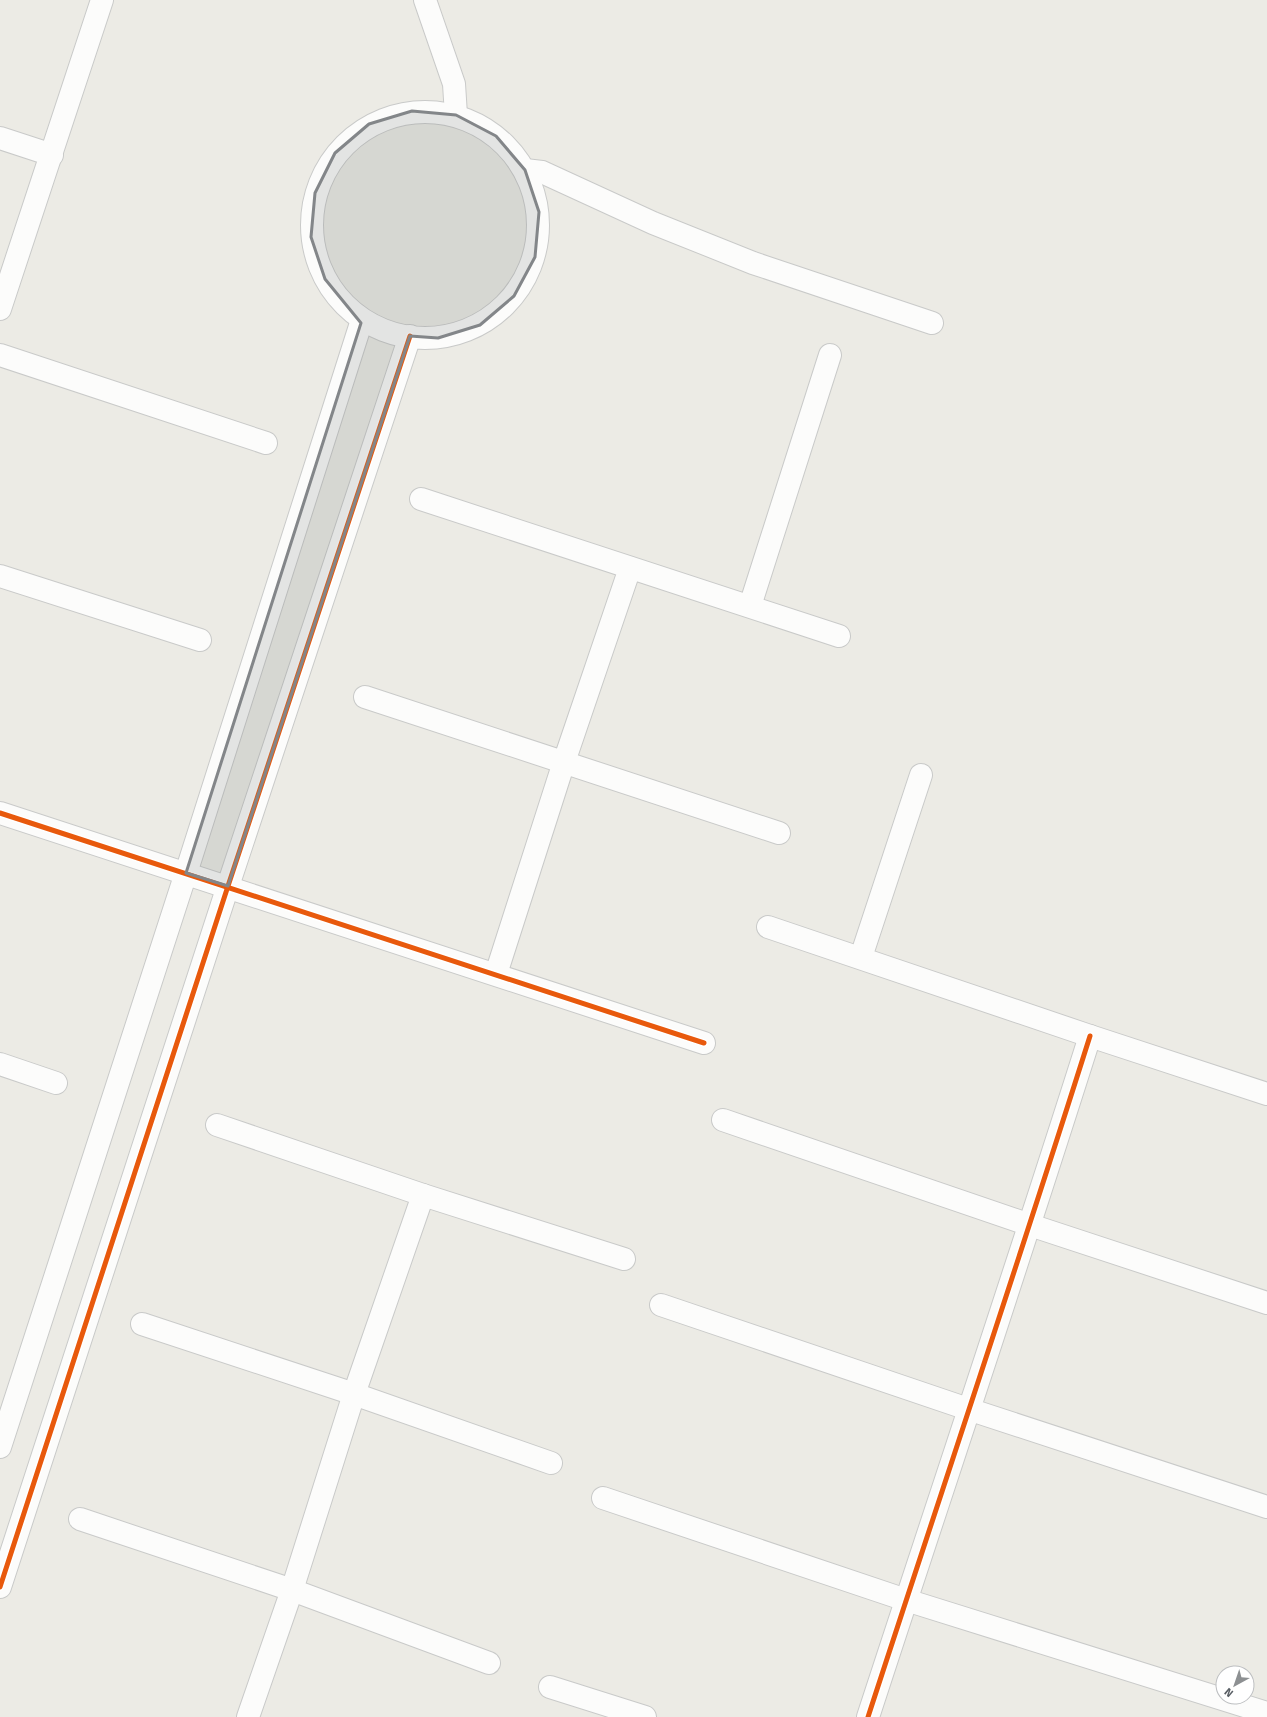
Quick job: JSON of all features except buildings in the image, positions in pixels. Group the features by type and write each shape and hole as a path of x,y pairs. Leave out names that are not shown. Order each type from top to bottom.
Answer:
{"street":[{"path":"0,309 102,0"},
{"path":"425,0 454,84 456,115"},
{"path":"412,111 456,115 496,136 525,170 539,212 535,257 514,296 480,325 438,338 393,334 360,323 325,279 311,237 315,193 335,153 369,124 412,111"},
{"path":"0,138 52,154"},
{"path":"525,170 542,172 653,223 754,263 932,323"},
{"path":"0,1447 186,873 360,323"},
{"path":"0,1587 228,886 410,336"},
{"path":"0,355 266,443"},
{"path":"750,606 830,355"},
{"path":"421,499 839,636"},
{"path":"496,974 564,762 630,568"},
{"path":"0,576 200,640"},
{"path":"365,697 779,833"},
{"path":"861,957 921,775"},
{"path":"0,813 228,886 704,1043"},
{"path":"768,927 1267,1094"},
{"path":"868,1717 968,1409 1030,1225 1090,1036"},
{"path":"0,1064 56,1083"},
{"path":"723,1120 1030,1225 1267,1303"},
{"path":"217,1125 423,1195 624,1259"},
{"path":"248,1717 292,1590 354,1394 423,1195"},
{"path":"661,1305 968,1409 1267,1507"},
{"path":"142,1324 354,1394 551,1463"},
{"path":"603,1498 906,1600 1267,1713"},
{"path":"80,1519 292,1590 489,1663"},
{"path":"550,1687 645,1717"}],"highlighted area":[{"path":"412,111 456,115 496,136 525,170 539,212 535,257 514,296 480,325 438,338 410,336 228,886 186,873 361,323 325,279 311,237 315,193 335,153 369,124"}],"cycle path":[{"path":"0,1587 228,886 410,336"},
{"path":"0,813 704,1043"},
{"path":"868,1717 1008,1292 1090,1036"}]}
